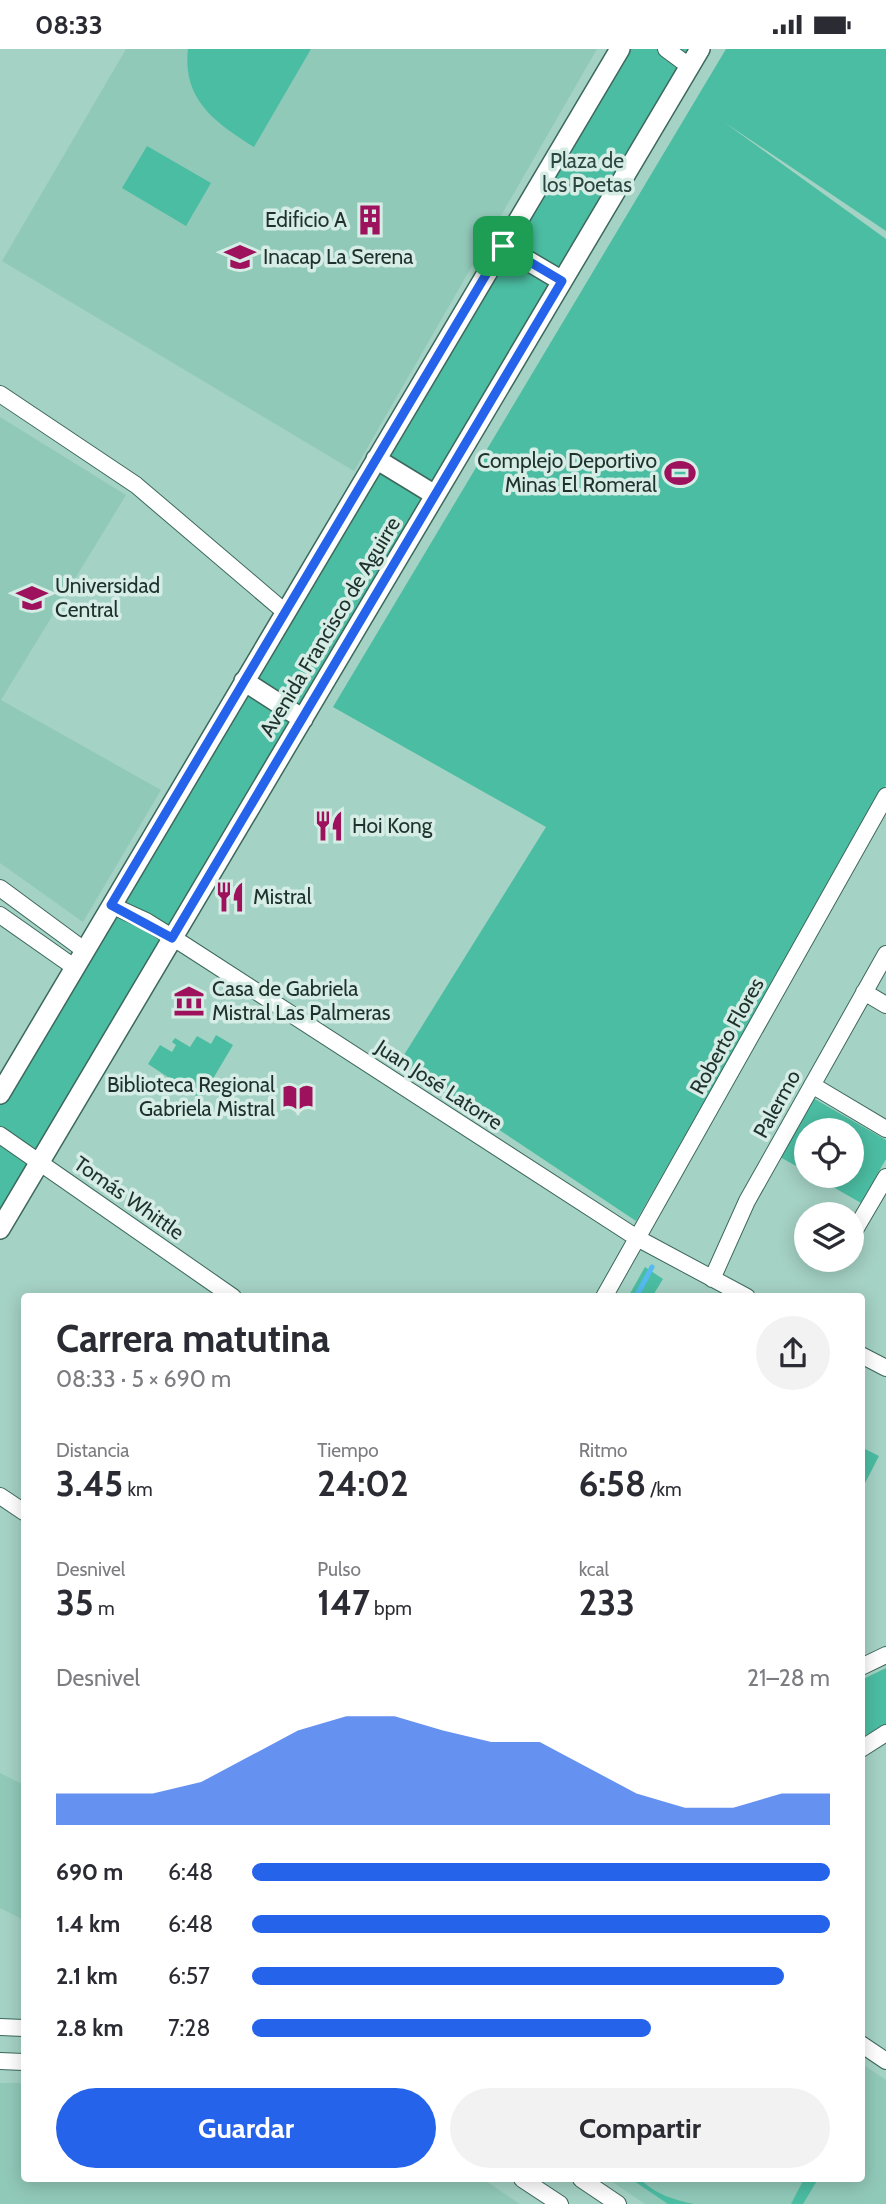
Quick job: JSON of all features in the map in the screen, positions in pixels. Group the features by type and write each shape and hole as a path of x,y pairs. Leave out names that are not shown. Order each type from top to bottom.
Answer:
{"main road":[{"path":"0,1094 620,49"},
{"name":"Avenida Francisco de Aguirre","path":"0,1229 700,49"},
{"path":"503,246 562,281"},
{"path":"376,459 435,495"},
{"path":"244,681 303,719"}],"street":[{"path":"666,49 690,66"},
{"path":"0,394 136,485 285,613"},
{"name":"Roberto Flores","path":"606,1293 886,796"},
{"path":"0,888 84,950"},
{"name":"Juan José Latorre","path":"111,905 172,938 637,1238 739,1293"},
{"path":"0,915 74,967"},
{"name":"Palermo","path":"712,1279 747,1201 886,954"},
{"path":"864,992 886,1005"},
{"path":"812,1085 886,1129"},
{"name":"Tomás Whittle","path":"0,1135 227,1293"},
{"path":"864,1215 886,1177"},
{"path":"865,1357 886,1368"},
{"path":"0,1496 21,1510"},
{"path":"865,1665 886,1655"},
{"path":"865,1746 886,1733"},
{"path":"0,2027 21,2028"},
{"path":"865,2047 886,2061"},
{"path":"0,2061 21,2061"},
{"path":"531,2182 560,2204"},
{"path":"585,2182 618,2204"}],"shaded area":[{"name":"Inacap La Serena","path":"126,49 597,49 354,471 2,261"},
{"name":"Universidad Central","path":"0,417 126,495 1,700 161,790 83,922 0,863"},
{"path":"0,1773 21,1784 21,1918 0,1908"},
{"path":"865,2066 886,2080 886,2204 645,2204 612,2182 865,2182"},
{"path":"0,2083 21,2083 21,2182 487,2182 520,2204 0,2204"}],"green space":[{"path":"188,49 311,49 254,147 227,129 204,108 190,82"},
{"name":"Plaza de los Poetas","path":"628,49 694,49 0,1215 0,1105"},
{"name":"Complejo Deportivo Minas El Romeral","path":"726,49 886,49 886,231 724,122 886,239 886,785 636,1221 399,1063 546,827 333,707"},
{"path":"147,146 211,183 186,226 122,188"},
{"path":"216,1035 233,1045 201,1099 148,1064 160,1045 172,1052 176,1045 172,1042 175,1038 190,1047 197,1036 211,1044"},
{"path":"813,1098 848,1118 802,1118"},
{"path":"864,1127 886,1140 886,1159 859,1202 835,1188 864,1188"},
{"path":"794,1132 794,1165 780,1157"},
{"path":"645,1267 663,1279 654,1293 630,1293"},
{"path":"865,1449 879,1456 865,1483"},
{"path":"886,1668 886,1724 865,1736 865,1678"},
{"path":"635,2182 644,2182 665,2196 694,2204 668,2204"},
{"path":"802,2182 816,2182 803,2204 791,2204"}],"waterway":[{"path":"638,1293 652,1267"}],"place":[{"name":"Edificio A","path":"370,220"},
{"name":"Inacap La Serena","path":"240,257"},
{"name":"Complejo Deportivo Minas El Romeral","path":"680,473"},
{"name":"Universidad Central","path":"32,598"},
{"name":"Hoi Kong","path":"329,826"},
{"name":"Mistral","path":"230,897"},
{"name":"Casa de Gabriela Mistral Las Palmeras","path":"189,1001"},
{"name":"Biblioteca Regional Gabriela Mistral","path":"298,1097"}],"route":[{"path":"503,246 562,281 172,938 111,905 503,246"}]}
